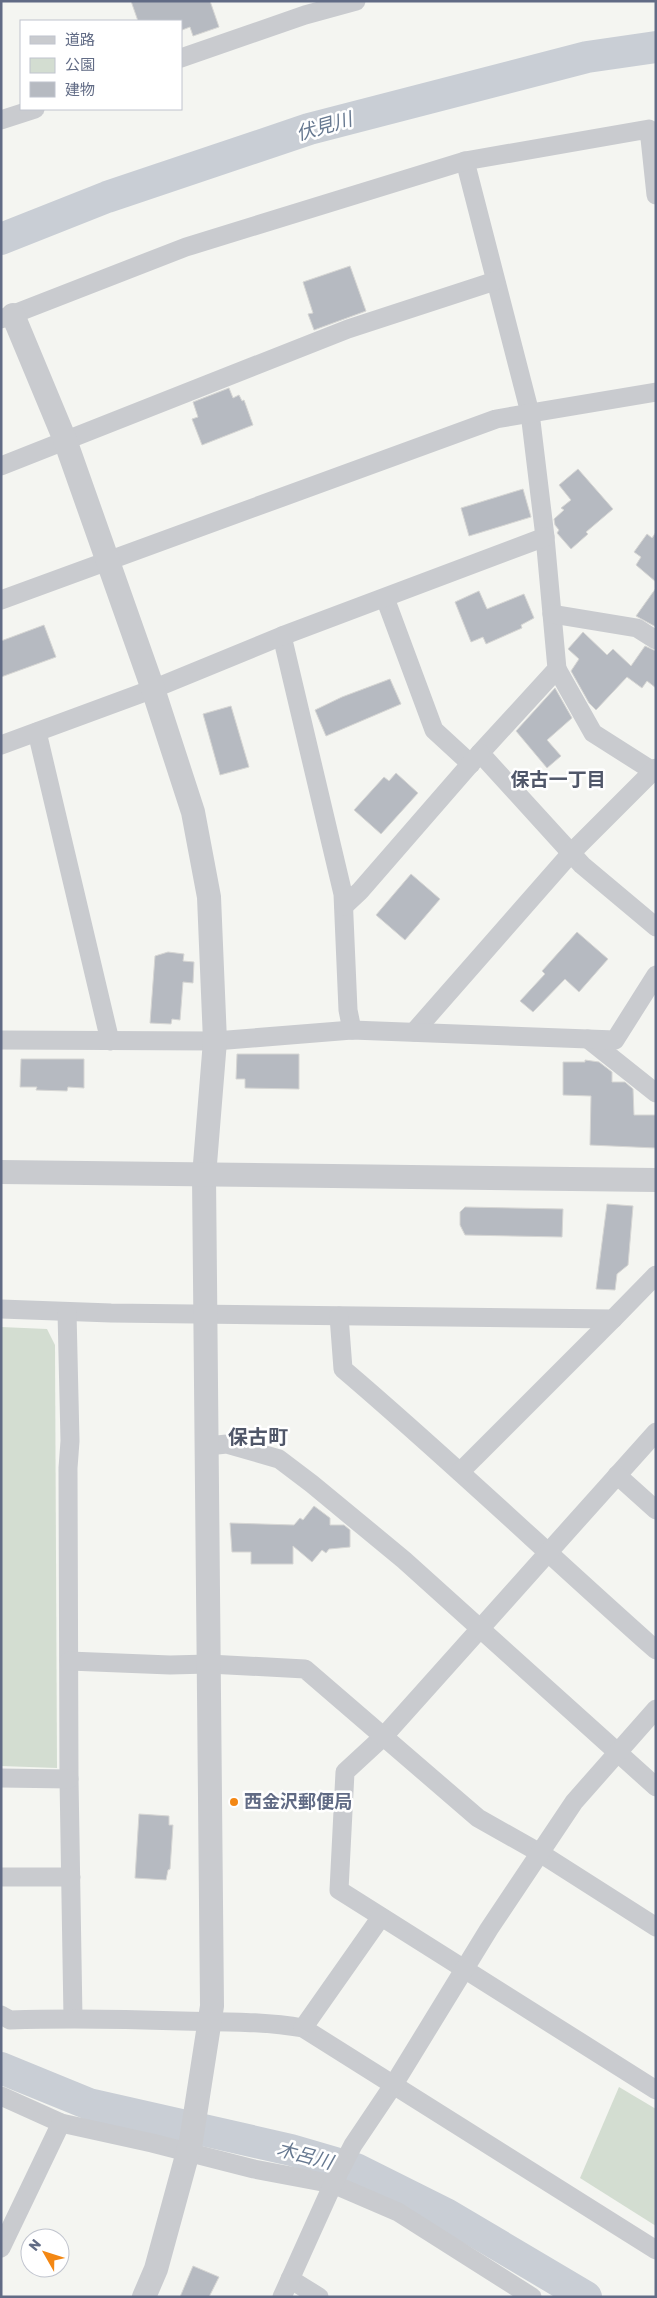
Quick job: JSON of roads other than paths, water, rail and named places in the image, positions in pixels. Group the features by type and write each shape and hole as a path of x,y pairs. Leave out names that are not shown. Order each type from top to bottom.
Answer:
{"street":[{"path":"182,58 304,8 356,1"},
{"path":"1,120 32,110"},
{"path":"144,2297 156,2269 190,2147 212,2006 204,1176 215,1041 209,897 193,812 154,689 65,440 7,317 186,248 465,161 649,129 656,195"},
{"path":"414,1032 572,852 654,771 593,733 557,669 545,537 530,413 465,161"},
{"path":"1,466 348,329 495,281"},
{"path":"1,600 496,419 656,392"},
{"path":"1,745 154,689 282,636 545,537"},
{"path":"385,598 434,730 476,759 572,852 582,865 656,927"},
{"path":"552,614 637,628 656,640"},
{"path":"282,636 343,894 348,1010 352,1030"},
{"path":"344,906 360,891 557,669"},
{"path":"37,732 110,1040"},
{"path":"1,1040 215,1041 352,1030 615,1040 656,975"},
{"path":"588,1039 656,1093"},
{"path":"1,1172 204,1176 656,1180"},
{"path":"460,1472 656,1275"},
{"path":"1,1309 206,1315 613,1319"},
{"path":"67,1312 70,1441 68,1468 69,1778 73,2018"},
{"path":"339,1316 343,1369 460,1472 547,1554 656,1650"},
{"path":"656,1432 384,1736 345,1772 339,1890 656,2090"},
{"path":"207,1446 227,1444 279,1459 396,1554 480,1627 616,1754 656,1787"},
{"path":"617,1475 656,1510"},
{"path":"69,1661 170,1665 209,1664 305,1669 478,1818 540,1854 656,1927"},
{"path":"282,2297 353,2145 394,2084 464,1970 574,1802 656,1709"},
{"path":"1,1778 69,1778"},
{"path":"1,1877 71,1877"},
{"path":"303,2028 381,1917"},
{"path":"1,2016 10,2020 73,2018 210,2021 277,2024 303,2028 656,2250"},
{"path":"1,2096 61,2123 190,2147 254,2169 335,2180 398,2212 532,2297"},
{"path":"1,2248 61,2123"},
{"path":"290,2278 319,2297"}],"waterway":[{"name":"伏見川","path":"1,239 107,197 309,129 587,57 656,47"},
{"name":"木呂川","path":"1,2068 89,2104 291,2150 356,2169 446,2214 586,2297"}],"place":[{"name":"西金沢郵便局","path":"234,1802"}],"district":[{"name":"保古一丁目","path":"558,779"},
{"name":"保古町","path":"258,1437"}]}
